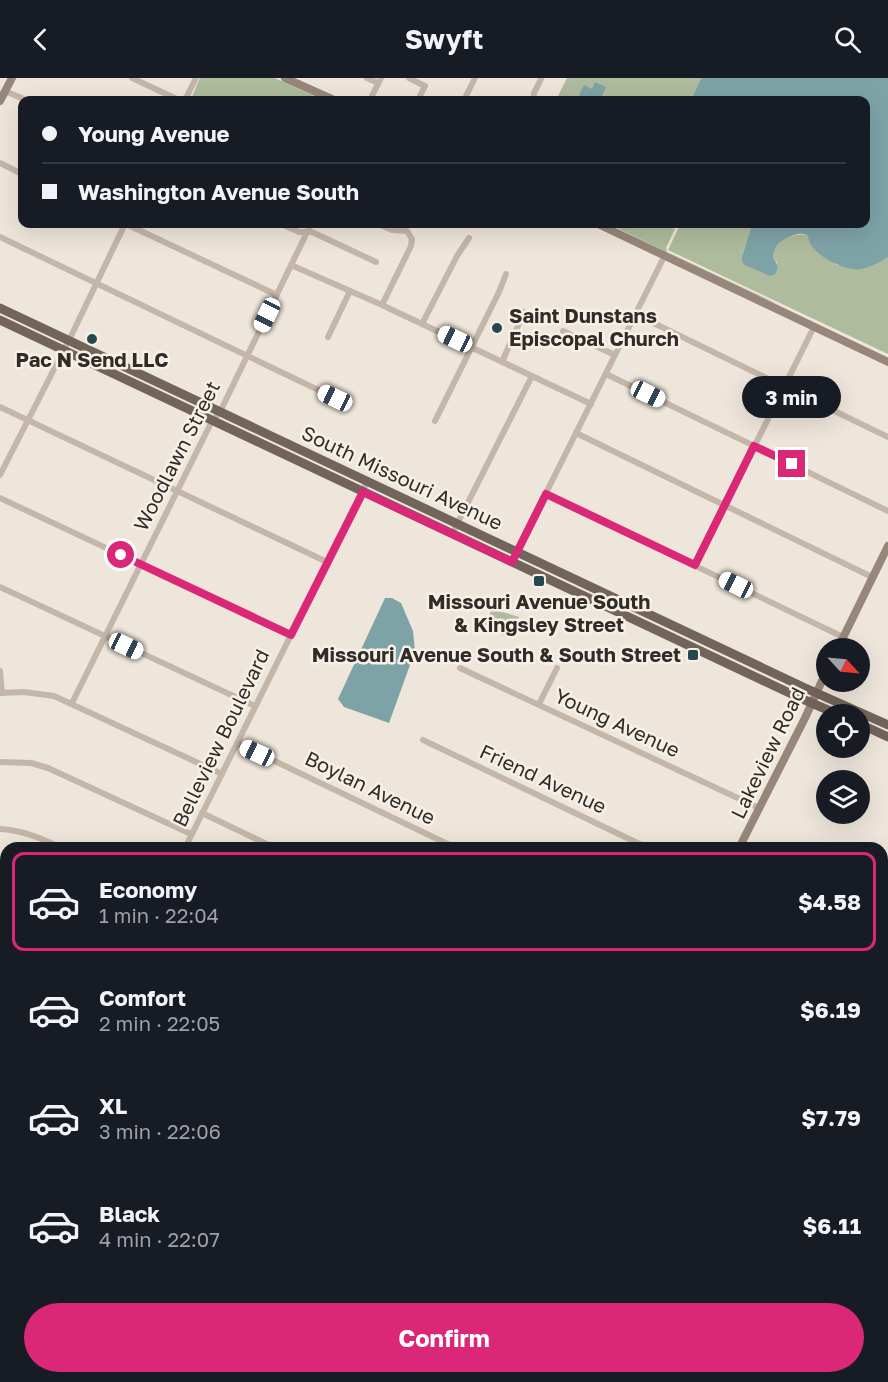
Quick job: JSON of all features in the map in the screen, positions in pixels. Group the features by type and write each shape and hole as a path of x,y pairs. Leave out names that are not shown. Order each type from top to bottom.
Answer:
{"main road":[{"name":"South Missouri Avenue","path":"0,308 888,725"},
{"name":"South Missouri Avenue","path":"0,320 816,705"},
{"path":"870,729 888,737"}],"street":[{"path":"0,101 12,78"},
{"path":"132,78 170,96"},
{"path":"187,96 196,78"},
{"path":"285,78 325,96"},
{"path":"367,78 380,81 372,96"},
{"path":"409,78 425,86 420,96"},
{"path":"466,96 475,78"},
{"path":"533,96 540,78"},
{"path":"5,91 18,97"},
{"path":"0,163 18,172"},
{"path":"0,475 124,228"},
{"path":"135,228 277,295"},
{"path":"290,228 299,232 312,232 376,262"},
{"name":"Woodlawn Street","path":"72,703 212,421 220,412 309,228"},
{"path":"382,305 411,246 412,239 407,231 387,228"},
{"path":"607,228 888,362"},
{"path":"0,237 335,398"},
{"path":"422,324 468,238"},
{"path":"512,562 665,255"},
{"path":"291,265 382,305 591,404"},
{"path":"435,422 506,274"},
{"path":"328,337 350,291"},
{"path":"502,362 524,312"},
{"path":"635,314 888,437"},
{"path":"695,565 814,327"},
{"path":"563,331 615,355"},
{"path":"606,374 888,511"},
{"path":"452,534 532,376"},
{"path":"0,407 327,562"},
{"path":"576,434 872,577"},
{"name":"Belleview Boulevard","path":"188,842 368,482"},
{"path":"546,494 843,637 888,546"},
{"path":"0,498 291,635"},
{"path":"0,587 255,706"},
{"name":"Young Avenue","path":"460,668 759,808"},
{"path":"539,704 556,668"},
{"path":"0,671 1,693 24,692 54,696 222,774"},
{"name":"Lakeview Road","path":"743,842 817,693"},
{"name":"Friend Avenue","path":"423,740 636,842"},
{"name":"Boylan Avenue","path":"237,743 443,842"},
{"path":"0,762 31,763 59,772 192,834"},
{"path":"202,813 262,842"},
{"path":"0,829 32,835 48,842"}],"green space":[{"path":"200,78 275,78 314,96 192,96"},
{"path":"567,78 701,78 693,96 558,96"},
{"path":"617,228 675,229 666,248 667,252 780,305 744,290"},
{"path":"679,228 751,228 742,262 777,272 777,262 773,257 775,247 785,238 793,235 808,236 816,250 837,265 869,267 888,257 888,354 668,250"},
{"path":"492,609 519,617 510,637 482,629"}],"water":[{"path":"701,78 888,78 888,257 865,268 849,268 820,255 811,245 808,236 800,234 781,241 775,249 773,257 777,268 774,275 770,276 742,262 751,228 870,228 870,96 693,96"},
{"path":"595,82 606,87 602,96 579,95 584,85 592,89"},
{"path":"385,598 392,598 401,603 413,631 415,651 389,723 344,707 338,699"}],"place":[{"name":"Saint Dunstans Episcopal Church","path":"497,328"},
{"name":"Pac N Send LLC","path":"92,339"},
{"name":"Missouri Avenue South & Kingsley Street","path":"539,581"},
{"name":"Missouri Avenue South & South Street","path":"693,655"}],"route":[{"path":"121,555 291,635 363,492 512,562 546,494 695,565 754,446 792,464"}]}
